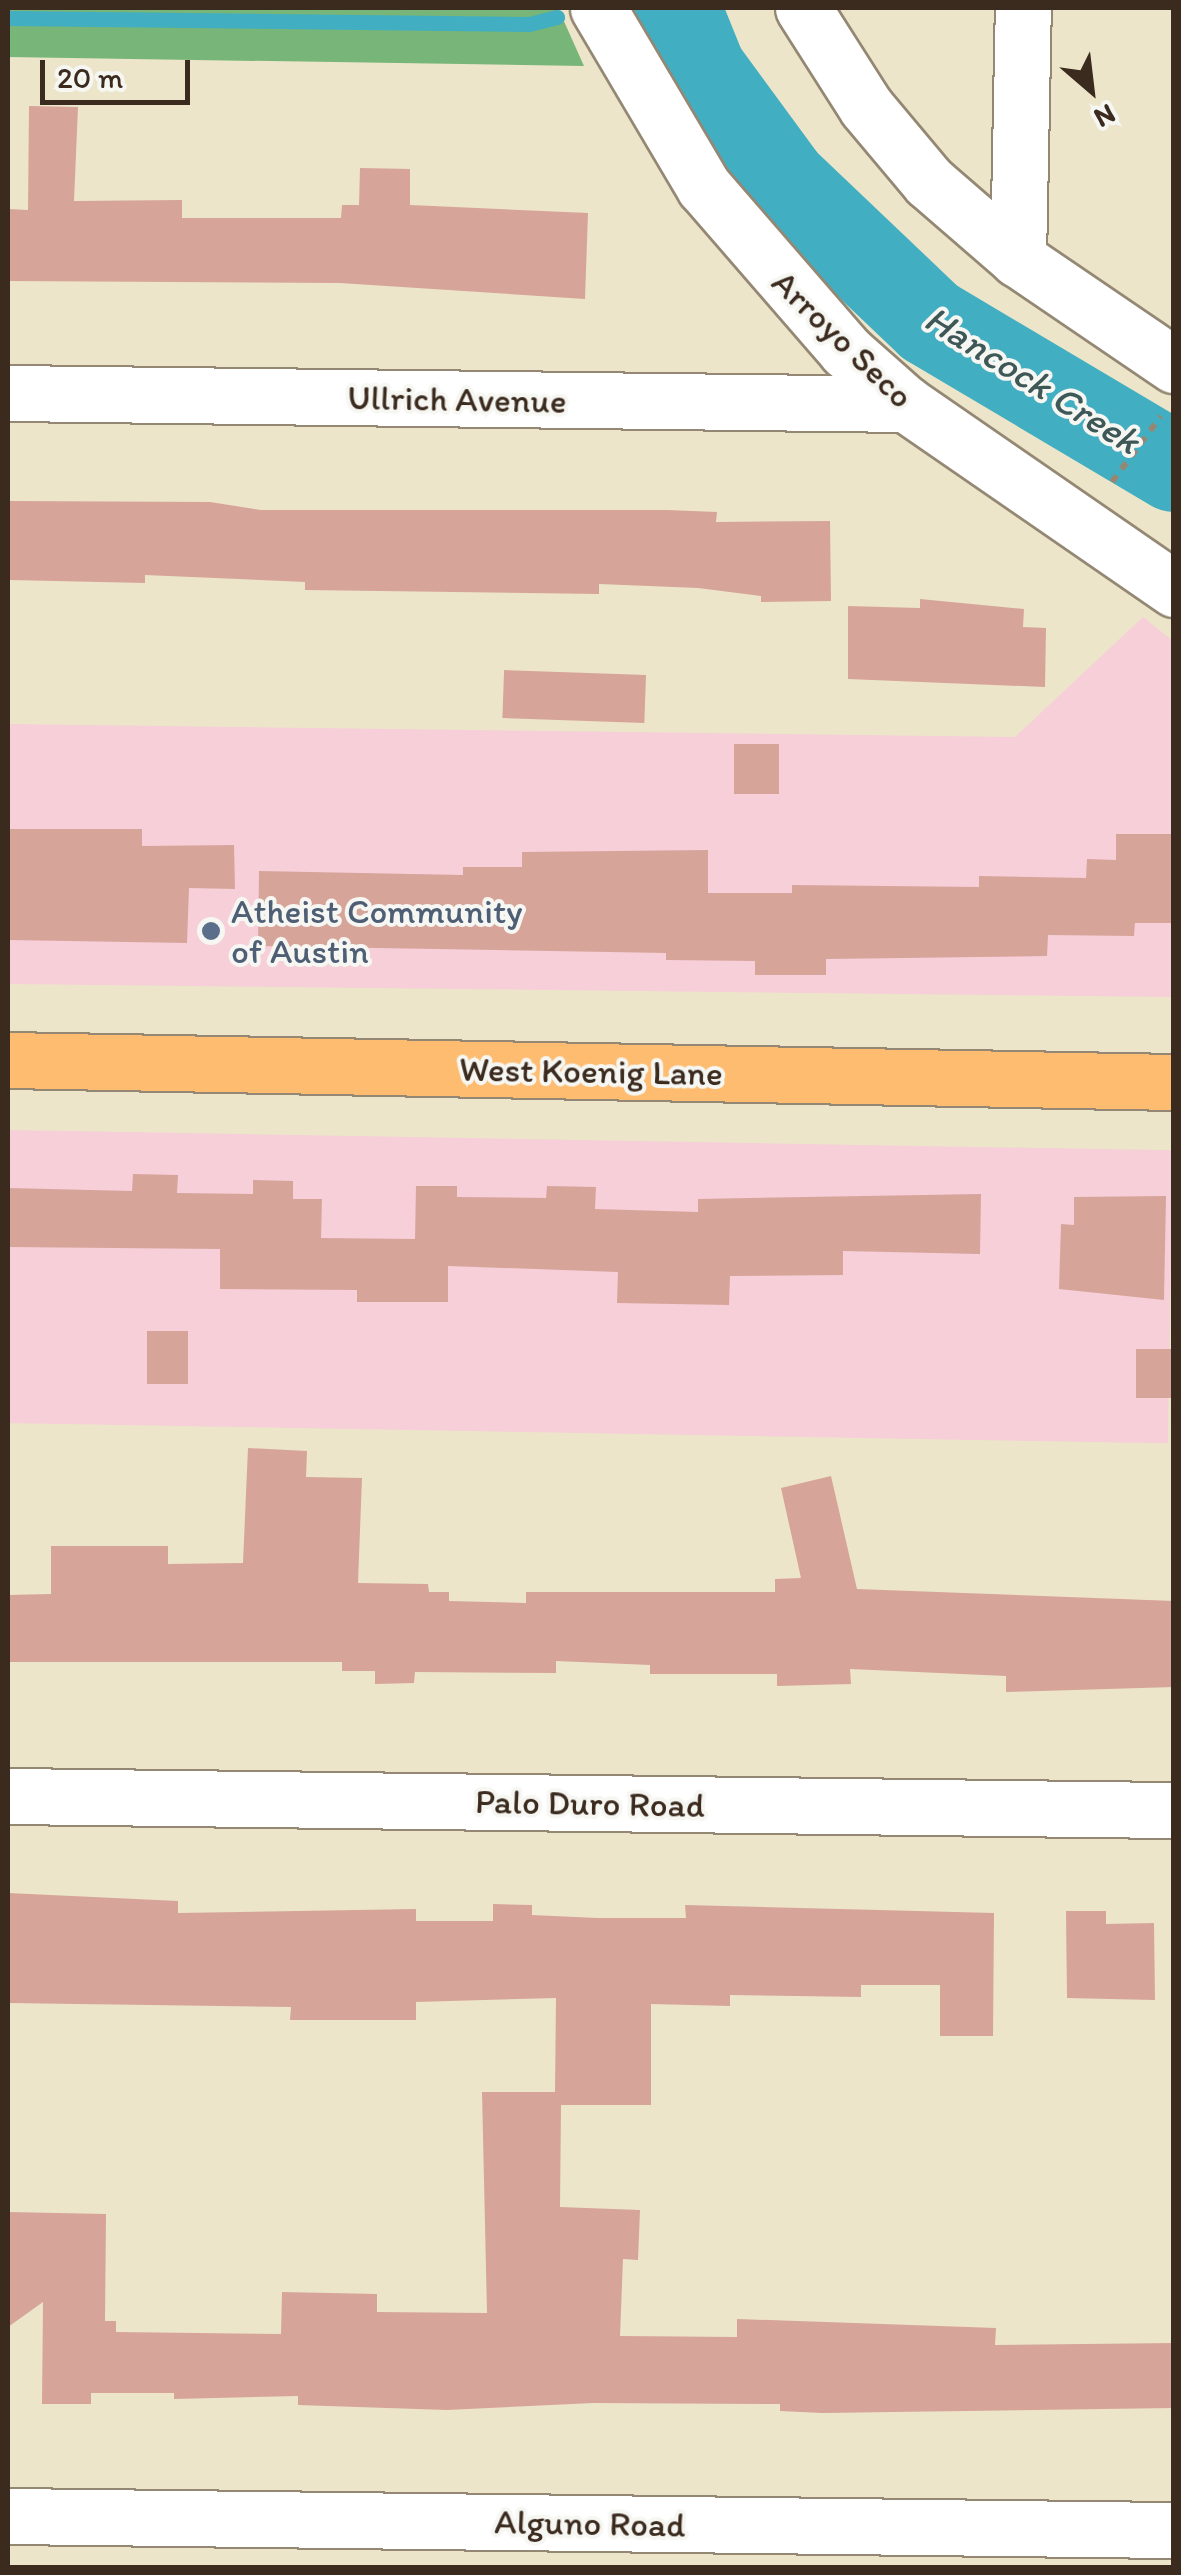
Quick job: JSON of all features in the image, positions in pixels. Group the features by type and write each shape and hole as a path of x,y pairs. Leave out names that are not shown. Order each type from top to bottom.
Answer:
{"main road":[{"name":"West Koenig Lane","path":"8,1060 1174,1082"}],"street":[{"name":"Arroyo Seco","path":"598,8 673,141 749,244 846,351 906,404 1174,589"},
{"path":"803,8 896,145 1018,260 1168,390"},
{"path":"1018,260 1023,8"},
{"name":"Ullrich Avenue","path":"8,393 906,404"},
{"name":"Palo Duro Road","path":"8,1796 1174,1810"},
{"name":"Alguno Road","path":"8,2516 1174,2530"}],"path":[{"path":"1115,478 1168,390"}],"shaded area":[{"path":"1143,617 1173,641 1173,997 8,984 8,724 1015,737"},
{"path":"8,1130 1173,1150 1168,1443 8,1423"}],"green space":[{"path":"8,8 558,8 584,66 8,57"}],"building":[{"path":"29,106 78,107 74,201 182,200 182,218 341,218 342,205 359,205 360,168 410,169 410,205 588,213 585,299 340,283 8,281 8,209 28,210"},
{"path":"8,501 210,502 261,510 667,510 717,512 716,522 830,521 831,601 761,602 761,596 698,588 599,584 599,594 305,590 305,582 145,575 145,583 10,580"},
{"path":"920,599 1024,609 1023,627 1046,628 1045,687 848,679 848,606 920,608"},
{"path":"504,670 646,675 644,723 502,718"},
{"path":"734,744 779,744 779,794 734,794"},
{"path":"8,829 142,829 142,846 234,845 235,889 189,888 187,943 8,940"},
{"path":"1116,834 1174,834 1174,923 1135,923 1134,936 1048,935 1047,956 826,959 826,975 755,975 755,961 666,960 666,953 258,946 259,871 463,875 463,867 522,867 522,852 708,850 708,893 792,893 792,885 979,887 979,876 1086,878 1087,859 1116,860"},
{"path":"133,1174 178,1175 177,1193 253,1194 253,1180 293,1181 293,1199 322,1199 321,1238 415,1239 416,1186 457,1186 457,1197 546,1198 547,1186 596,1187 595,1209 698,1212 698,1199 981,1194 980,1254 843,1251 843,1275 730,1276 729,1305 617,1303 618,1272 448,1266 448,1302 357,1302 357,1290 220,1289 220,1249 8,1247 8,1188 132,1191"},
{"path":"1166,1196 1164,1300 1059,1289 1061,1224 1074,1225 1074,1197"},
{"path":"147,1331 188,1331 188,1384 147,1384"},
{"path":"1136,1349 1174,1349 1174,1398 1136,1398"},
{"path":"248,1448 307,1451 306,1477 362,1478 358,1583 428,1584 429,1592 449,1592 449,1601 526,1603 526,1592 775,1592 775,1579 801,1578 781,1488 831,1476 857,1589 1174,1601 1174,1687 1006,1692 1006,1676 850,1669 851,1684 777,1686 777,1674 650,1674 650,1665 556,1661 556,1673 415,1672 414,1683 375,1684 375,1671 342,1671 342,1662 8,1662 8,1595 51,1594 51,1546 168,1546 168,1564 243,1563"},
{"path":"8,1893 178,1901 178,1913 416,1909 416,1921 493,1921 493,1904 532,1905 532,1915 597,1918 686,1918 685,1905 994,1913 993,2036 940,2036 940,1985 861,1985 861,1997 730,1995 730,2006 651,2004 651,2105 561,2105 560,2207 640,2210 638,2260 623,2259 620,2336 737,2337 737,2319 996,2328 995,2345 1174,2343 1174,2408 822,2413 780,2411 780,2404 593,2403 447,2410 298,2405 298,2396 174,2399 174,2393 91,2393 91,2404 42,2404 43,2302 8,2327 8,2212 106,2214 105,2321 116,2321 116,2332 281,2334 282,2292 377,2294 377,2312 487,2313 482,2092 555,2092 556,1998 416,2002 416,2020 290,2020 291,2007 8,2003"},
{"path":"1066,1911 1106,1911 1106,1924 1154,1923 1155,2000 1067,1998"}],"waterway":[{"name":"Hancock Creek","path":"676,8 701,70 783,182 930,322 1174,467"},
{"path":"8,18 529,24 557,17"}],"place":[{"name":"Atheist Community of Austin","path":"211,931"}]}
